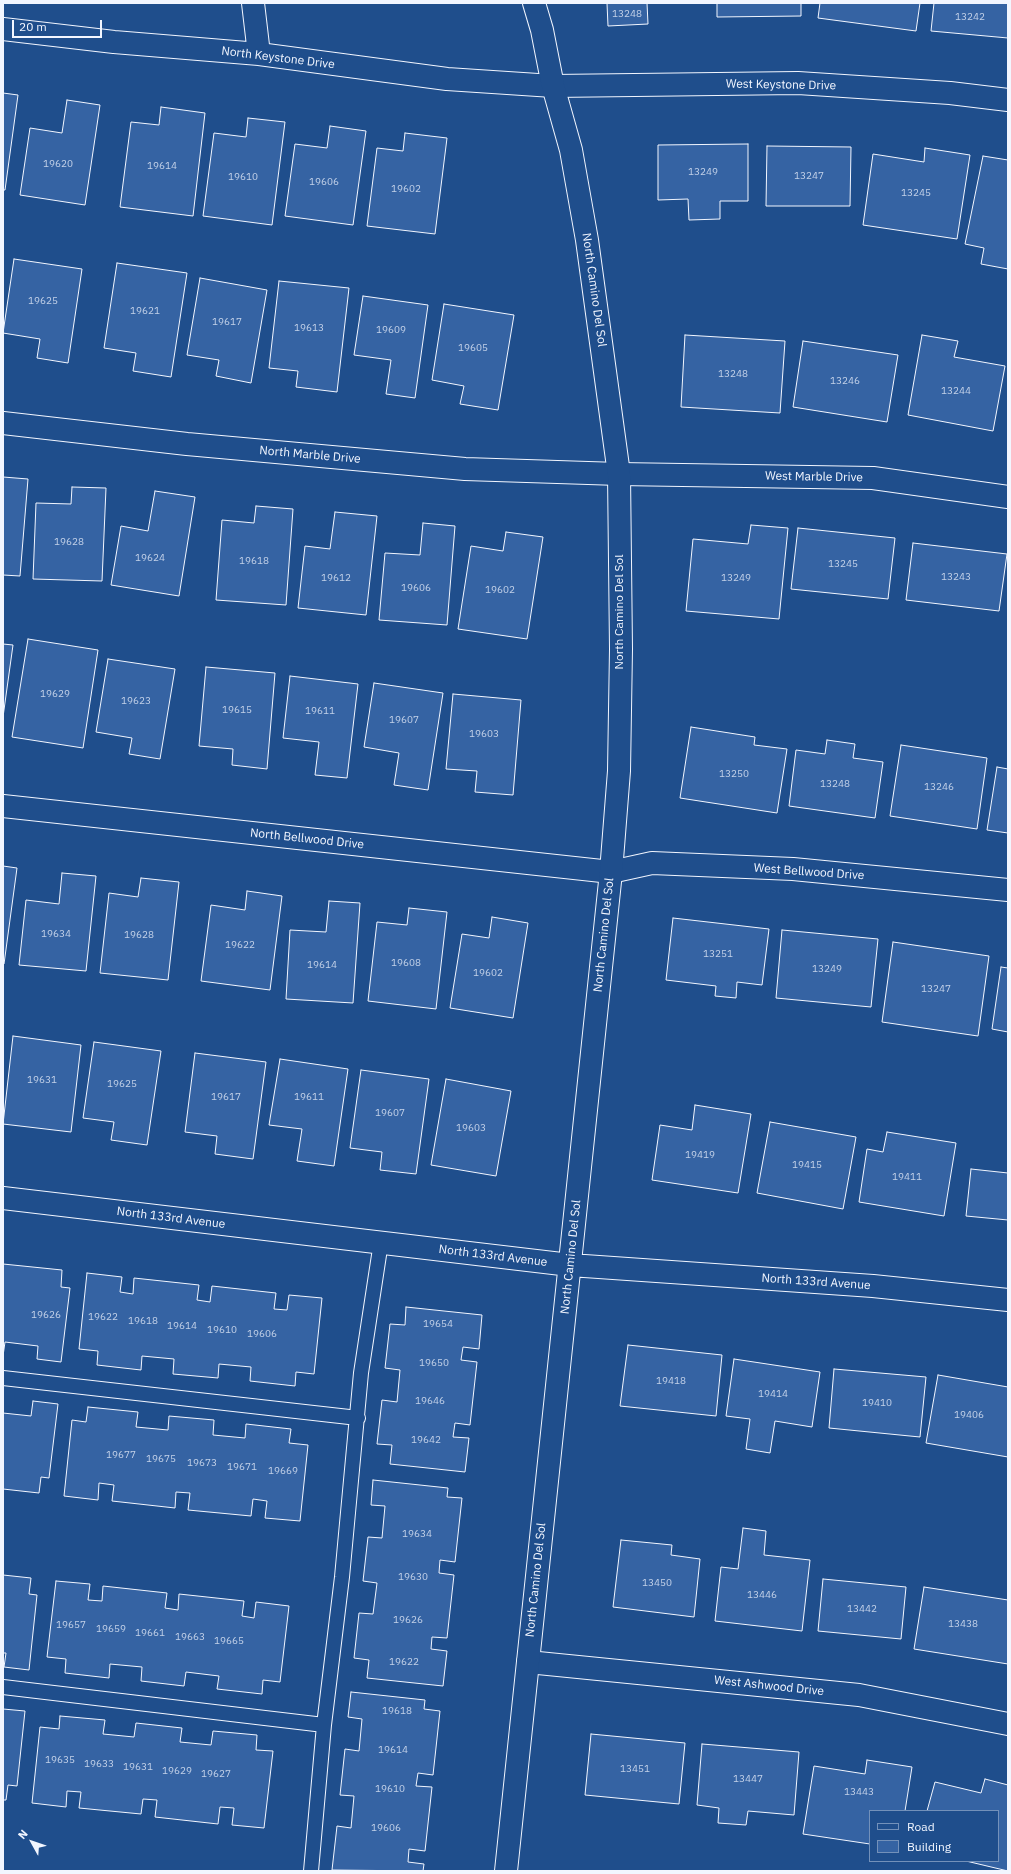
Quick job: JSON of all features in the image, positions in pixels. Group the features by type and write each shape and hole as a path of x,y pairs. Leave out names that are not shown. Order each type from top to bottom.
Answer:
{"street":[{"path":"253,3 259,54"},
{"name":"North Camino Del Sol","path":"506,1871 611,872 619,756 621,649 619,474 587,240 572,150 553,86 542,30 534,3"},
{"name":"North Keystone Drive","path":"3,29 114,42 259,54 447,79 553,86"},
{"name":"West Keystone Drive","path":"553,86 798,83 950,93 1008,100"},
{"name":"North Marble Drive","path":"3,423 187,444 465,469 619,474"},
{"name":"West Marble Drive","path":"619,474 873,478 1008,497"},
{"name":"North Bellwood Drive","path":"3,806 611,872"},
{"name":"West Bellwood Drive","path":"611,872 652,863 785,869 1008,890"},
{"name":"North 133rd Avenue","path":"3,1198 570,1265 873,1286 1008,1300"},
{"name":"West Ashwood Drive","path":"528,1662 859,1695 1008,1724"}],"lane":[{"path":"311,1871 324,1725 342,1577 362,1373 380,1242"},
{"path":"3,1378 358,1418"},
{"path":"3,1687 324,1725"}],"building":[{"path":"607,3 647,3 648,24 608,26"},
{"path":"717,3 801,3 801,16 717,17"},
{"path":"820,3 920,3 916,31 818,18"},
{"path":"934,3 1008,3 1008,38 931,31"},
{"path":"3,93 18,95 5,190 3,190"},
{"path":"67,100 100,105 85,205 20,195 30,128 62,133"},
{"path":"161,107 205,113 193,216 120,207 131,122 159,125"},
{"path":"248,118 285,122 272,225 203,216 214,133 246,137"},
{"path":"330,126 366,131 353,225 285,216 295,144 327,148"},
{"path":"405,133 447,138 435,234 367,226 377,148 403,151"},
{"path":"748,144 748,201 720,201 720,219 689,220 688,199 658,200 658,145"},
{"path":"767,146 851,147 850,206 766,206"},
{"path":"925,148 970,155 957,239 863,225 873,154 924,162"},
{"path":"983,156 1008,160 1008,269 981,264 984,248 965,244"},
{"path":"14,259 82,269 68,363 37,358 40,339 3,333"},
{"path":"117,263 187,273 171,377 133,371 136,353 104,348"},
{"path":"200,278 267,290 251,383 216,376 219,360 187,355"},
{"path":"279,281 349,288 337,392 296,387 298,371 269,368"},
{"path":"363,296 428,305 415,398 386,394 391,360 354,355"},
{"path":"444,304 514,315 498,410 460,404 464,386 432,380"},
{"path":"685,335 785,341 780,413 681,407"},
{"path":"922,335 958,341 954,357 1005,366 993,431 908,415"},
{"path":"803,341 898,355 887,422 793,407"},
{"path":"3,477 28,479 20,576 3,575"},
{"path":"72,487 106,488 102,581 33,579 36,503 71,504"},
{"path":"155,491 195,497 179,596 111,585 121,526 148,531"},
{"path":"256,506 293,509 286,605 216,600 222,520 254,523"},
{"path":"335,512 377,516 366,615 298,608 305,546 330,549"},
{"path":"423,523 455,526 447,625 379,620 385,553 420,555"},
{"path":"751,525 788,528 779,619 686,611 693,539 748,544"},
{"path":"798,528 895,538 888,599 791,589"},
{"path":"506,532 543,537 527,639 458,629 471,546 503,551"},
{"path":"913,543 1007,554 999,611 906,600"},
{"path":"28,639 98,650 83,748 12,737"},
{"path":"3,644 13,645 3,717"},
{"path":"108,659 175,669 160,759 129,754 132,738 96,732"},
{"path":"206,667 275,673 267,769 232,765 233,749 199,746"},
{"path":"290,676 358,684 347,778 315,775 319,742 283,738"},
{"path":"374,683 443,693 428,790 394,785 399,753 364,747"},
{"path":"453,694 521,700 513,795 475,792 477,771 446,769"},
{"path":"691,727 755,737 754,745 787,749 777,813 680,798"},
{"path":"827,740 855,744 853,758 883,762 875,818 789,806 796,750 825,754"},
{"path":"901,745 987,758 977,829 890,816"},
{"path":"997,767 1008,769 1008,833 987,830"},
{"path":"3,866 17,868 4,964 3,964"},
{"path":"62,873 96,876 86,971 19,965 26,900 59,904"},
{"path":"141,878 179,882 168,980 100,973 109,893 138,897"},
{"path":"247,891 282,896 270,990 201,981 211,905 245,910"},
{"path":"329,901 360,903 353,1003 286,999 290,930 326,932"},
{"path":"409,908 447,912 436,1009 368,1001 377,922 407,925"},
{"path":"492,917 528,923 513,1018 450,1008 462,934 489,938"},
{"path":"673,918 769,929 762,985 737,982 736,998 715,996 716,986 666,980"},
{"path":"782,930 878,939 871,1007 776,998"},
{"path":"893,942 989,956 978,1036 882,1022"},
{"path":"1001,967 1008,968 1008,1032 992,1029"},
{"path":"13,1036 81,1045 71,1132 3,1124"},
{"path":"94,1042 161,1051 147,1145 111,1140 114,1122 83,1118"},
{"path":"195,1053 266,1062 253,1159 215,1154 217,1136 185,1132"},
{"path":"280,1059 348,1069 334,1166 297,1161 302,1129 269,1125"},
{"path":"361,1070 429,1079 416,1174 380,1170 382,1152 350,1148"},
{"path":"446,1079 511,1091 496,1176 431,1165"},
{"path":"695,1105 751,1114 738,1193 652,1180 660,1125 692,1130"},
{"path":"770,1122 856,1137 843,1209 757,1193"},
{"path":"887,1132 956,1143 944,1216 859,1202 867,1149 883,1152"},
{"path":"971,1169 1008,1173 1008,1220 966,1216"},
{"path":"3,1264 62,1270 61,1287 70,1288 61,1362 37,1359 38,1346 5,1342 3,1356"},
{"path":"87,1273 122,1277 120,1292 133,1294 134,1278 199,1285 197,1300 210,1302 212,1286 276,1293 274,1309 287,1310 289,1295 322,1298 314,1374 296,1372 295,1386 250,1381 251,1367 219,1364 218,1378 173,1374 174,1359 142,1356 141,1370 97,1365 98,1351 79,1349"},
{"path":"406,1307 482,1315 479,1349 463,1347 461,1360 477,1362 470,1425 455,1423 453,1437 469,1438 465,1472 390,1464 392,1445 377,1444 382,1400 397,1402 400,1370 385,1368 390,1324 405,1325"},
{"path":"628,1345 722,1355 716,1416 620,1406"},
{"path":"734,1359 820,1372 812,1427 775,1421 770,1453 746,1449 750,1419 726,1416"},
{"path":"834,1369 926,1377 920,1437 829,1428"},
{"path":"938,1375 1008,1387 1008,1457 926,1443"},
{"path":"33,1401 58,1404 49,1478 41,1477 39,1493 3,1489 3,1413 31,1416"},
{"path":"88,1407 138,1412 136,1427 168,1430 169,1416 214,1420 213,1435 245,1438 246,1424 291,1429 289,1443 308,1445 300,1521 265,1518 267,1501 253,1499 251,1516 188,1510 190,1493 176,1492 175,1508 112,1501 114,1485 99,1483 98,1500 64,1496 72,1420 86,1422"},
{"path":"373,1480 448,1488 447,1497 462,1498 455,1562 440,1560 439,1573 454,1575 447,1638 432,1637 431,1649 447,1651 443,1686 367,1678 369,1660 354,1658 359,1613 373,1614 377,1583 363,1581 368,1537 382,1538 385,1506 371,1505"},
{"path":"743,1528 766,1531 764,1555 810,1560 802,1631 715,1621 721,1567 738,1569"},
{"path":"621,1540 672,1545 671,1555 700,1559 694,1617 613,1607"},
{"path":"3,1575 31,1578 29,1594 37,1595 29,1670 4,1667 6,1653 3,1653"},
{"path":"823,1579 906,1587 901,1639 818,1631"},
{"path":"56,1581 90,1584 88,1600 102,1601 103,1586 167,1593 165,1608 178,1610 179,1594 244,1601 242,1616 254,1618 256,1602 289,1606 280,1682 263,1680 262,1694 217,1689 219,1676 186,1672 184,1686 141,1681 142,1667 110,1664 109,1678 65,1673 66,1659 47,1657"},
{"path":"924,1587 1008,1600 1008,1664 914,1649"},
{"path":"351,1692 425,1700 424,1709 440,1711 433,1775 418,1773 416,1786 432,1787 425,1851 409,1849 408,1862 424,1864 423,1871 332,1870 337,1826 351,1828 354,1796 340,1795 345,1749 359,1751 362,1719 348,1717"},
{"path":"3,1709 25,1711 17,1786 8,1785 6,1800 3,1800"},
{"path":"60,1716 105,1720 103,1734 134,1737 136,1723 182,1728 180,1742 211,1745 213,1731 257,1735 256,1750 273,1751 264,1828 232,1825 234,1808 220,1807 218,1824 155,1817 157,1800 143,1799 141,1814 79,1808 81,1792 67,1791 66,1807 32,1803 40,1727 59,1729"},
{"path":"591,1734 685,1743 679,1804 585,1795"},
{"path":"702,1744 799,1752 794,1815 748,1811 746,1825 718,1823 719,1808 697,1805"},
{"path":"867,1760 912,1767 905,1810 869,1810 869,1844 803,1834 814,1766 865,1774"},
{"path":"985,1779 1008,1785 1008,1871 970,1862 999,1862 999,1810 927,1810 935,1782 981,1793"}]}
